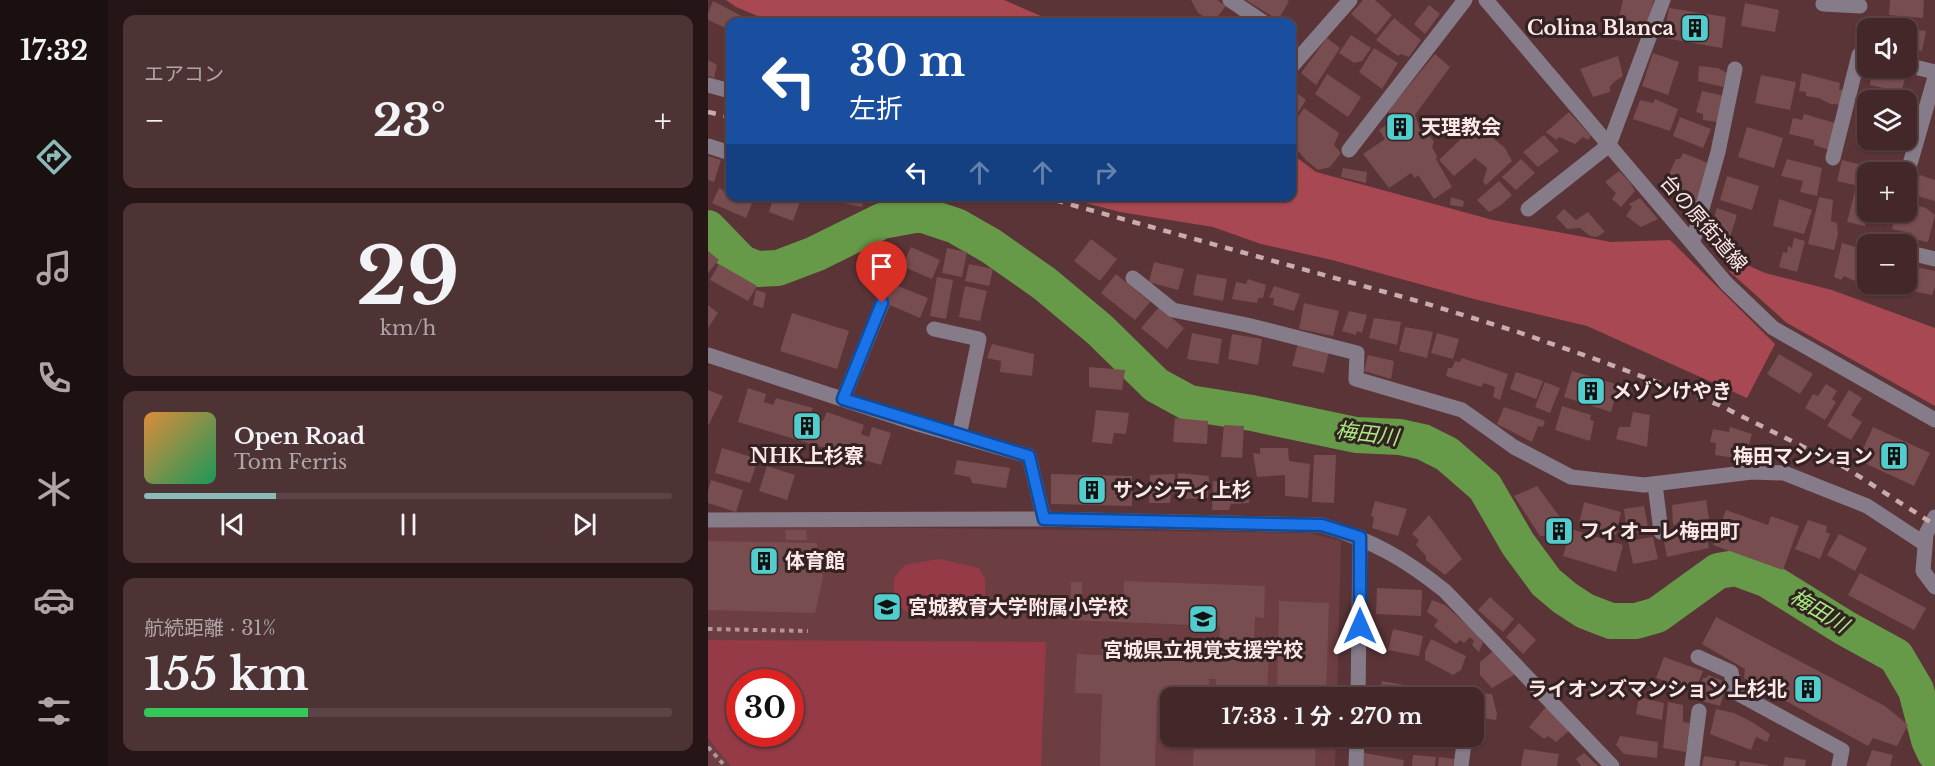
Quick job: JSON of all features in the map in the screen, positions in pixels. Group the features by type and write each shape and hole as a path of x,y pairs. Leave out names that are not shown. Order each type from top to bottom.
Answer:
{"street":[{"path":"1230,0 1257,18"},
{"path":"1298,47 1350,0"},
{"path":"1348,150 1465,0"},
{"name":"台の原街道線","path":"1486,0 1658,204 1693,241 1726,283 1773,328 1935,420"},
{"path":"1528,209 1609,144 1663,0"},
{"path":"1823,4 1843,2 1860,6"},
{"path":"1833,158 1857,63"},
{"path":"1917,68 1935,72"},
{"path":"1693,241 1718,152 1735,69"},
{"path":"1911,162 1935,77"},
{"path":"708,85 726,89"},
{"path":"708,146 726,152"},
{"path":"1917,255 1935,259"},
{"path":"1133,278 1173,310 1247,325 1357,352 1356,379 1462,410 1514,447 1571,477 1644,485 1752,472 1784,473 1867,506 1925,544"},
{"path":"843,399 882,303"},
{"path":"934,329 980,339 960,436"},
{"path":"708,355 1029,456 1044,519"},
{"path":"1655,484 1661,532"},
{"path":"1935,517 1926,534 1923,570 1935,587"},
{"path":"708,520 1044,519 1322,525 1360,537 1418,570 1445,591 1612,766"},
{"path":"1358,687 1360,537"},
{"path":"1698,657 1731,672 1735,692 1842,750 1839,766"},
{"path":"1692,766 1699,711"},
{"path":"1356,766 1357,747"},
{"path":"1461,766 1464,747"}],"path":[{"path":"708,629 807,631"},
{"path":"708,747 725,766"}],"shaded area":[{"path":"726,0 1004,0 1046,18 762,18 736,7"},
{"path":"1296,157 1316,172 1493,220 1611,242 1670,240 1775,344 1747,398 1587,326 1474,299 1332,260 1261,244 1213,227 1120,212 1078,201 1296,201"},
{"path":"1743,263 1765,273 1832,290 1935,328 1935,406 1787,323 1729,271"},
{"path":"708,525 1309,533 1341,541 1337,687 1160,687 1160,747 1336,747 1335,766 708,766"},
{"path":"939,559 979,568 985,579 985,608 963,614 935,617 921,616 899,606 894,597 894,578 905,565"},
{"path":"708,640 1046,642 1041,766 731,766 708,738"}],"building":[{"path":"1191,0 1217,0 1226,6 1216,18 1206,18 1198,13"},
{"path":"1246,0 1289,1 1279,18 1275,18"},
{"path":"1363,0 1375,0 1392,15 1376,35 1351,14"},
{"path":"1623,0 1654,0 1647,26 1619,17"},
{"path":"1890,0 1924,0 1923,18 1889,15"},
{"path":"713,1 745,18 726,18 726,28 708,20"},
{"path":"1745,3 1779,10 1775,32 1741,26"},
{"path":"1429,5 1440,14 1425,34 1414,24"},
{"name":"Colina Blanca","path":"1669,8 1726,17 1722,48 1664,38"},
{"path":"1394,18 1421,40 1409,57 1401,54 1398,56 1376,40"},
{"path":"1917,30 1926,31 1922,51 1917,50"},
{"path":"1351,35 1371,48 1362,61 1354,63 1339,53"},
{"path":"1327,38 1340,48 1316,85 1301,73"},
{"path":"1374,48 1398,63 1382,89 1359,72"},
{"path":"1653,53 1679,62 1668,95 1642,86"},
{"name":"天理教会","path":"1435,54 1450,67 1415,115 1420,130 1425,129 1434,142 1432,147 1437,156 1436,159 1452,187 1434,199 1418,175 1415,178 1411,173 1389,188 1363,154 1385,139 1379,130 1388,124 1385,120 1390,114 1388,111"},
{"path":"1618,56 1623,76 1614,82 1610,87 1610,92 1593,97 1580,69"},
{"path":"708,60 717,65 714,78 708,76"},
{"path":"1699,66 1718,68 1727,73 1723,87 1698,81"},
{"path":"1802,73 1840,83 1839,90 1846,89 1844,105 1831,104 1806,96 1806,92 1799,91"},
{"path":"1327,74 1361,97 1348,117 1315,94"},
{"path":"1761,75 1796,82 1790,110 1755,103"},
{"path":"1871,78 1905,78 1902,90 1870,85"},
{"path":"1702,91 1724,96 1717,122 1703,120 1703,114 1696,112"},
{"path":"1296,92 1306,100 1296,116"},
{"path":"1655,99 1678,109 1670,131 1633,119 1640,100 1653,103"},
{"path":"1304,108 1339,133 1334,145 1341,153 1330,167 1318,170 1296,149 1296,120"},
{"path":"1569,112 1591,136 1588,140 1583,137 1575,144 1559,137 1556,140 1546,132"},
{"path":"1804,114 1835,123 1832,151 1814,145 1814,140 1789,134 1793,118 1802,120"},
{"path":"1680,117 1711,129 1703,148 1673,136"},
{"path":"1747,127 1783,138 1774,168 1738,157"},
{"path":"1483,130 1505,148 1512,161 1486,185 1483,182 1487,168 1475,158 1454,176 1439,160 1466,134 1472,139"},
{"path":"1544,135 1559,151 1538,167 1523,152"},
{"path":"1683,153 1708,163 1696,212 1675,201 1669,187 1671,181 1666,180 1676,159 1680,159"},
{"path":"708,156 721,160 714,182 708,180"},
{"path":"1521,159 1535,173 1516,190 1502,177"},
{"path":"1787,159 1822,168 1817,196 1800,192 1803,181 1781,176"},
{"path":"1842,160 1857,164 1857,186 1837,181"},
{"path":"1343,168 1367,172 1366,183 1341,177"},
{"path":"1619,171 1635,191 1621,207 1612,199 1616,193 1605,182"},
{"path":"1920,175 1935,180 1935,201 1917,196"},
{"path":"1727,176 1759,186 1752,210 1720,200"},
{"path":"1499,181 1512,195 1489,212 1477,200"},
{"path":"719,188 726,192 726,201 753,201 746,218 712,203"},
{"path":"1855,191 1857,192 1857,222 1866,222 1865,226 1847,222"},
{"path":"1451,197 1464,201 1463,207 1450,205"},
{"path":"1819,197 1833,200 1831,221 1837,223 1838,234 1834,250 1808,244"},
{"path":"1640,198 1658,219 1641,227 1626,216 1632,207 1629,204"},
{"path":"1779,199 1812,210 1804,234 1773,226"},
{"path":"772,201 800,201 793,221 769,212"},
{"path":"835,201 863,201 862,207"},
{"path":"1917,206 1926,208 1935,215 1928,242 1917,240 1917,234 1892,229 1894,222 1917,222"},
{"path":"1717,208 1737,215 1729,240 1709,233"},
{"path":"1564,209 1576,220 1588,212 1605,232 1597,237 1590,236 1580,228 1567,229 1556,217"},
{"path":"1794,238 1805,241 1797,272 1779,267 1783,252 1787,253 1788,246 1792,248"},
{"path":"1091,239 1117,259 1100,281 1074,261"},
{"path":"1842,243 1857,247 1857,282 1844,276 1841,280 1834,277"},
{"path":"911,247 940,260 932,279 902,266"},
{"path":"947,248 967,252 962,277 942,273"},
{"path":"708,251 719,260 708,273"},
{"path":"1154,262 1184,269 1178,290 1149,282"},
{"path":"719,264 757,286 748,301 710,280"},
{"path":"969,264 993,269 989,286 965,281"},
{"path":"1917,267 1935,271 1935,287 1932,295 1917,292"},
{"path":"1116,274 1150,302 1135,320 1101,293"},
{"path":"1197,274 1227,279 1223,301 1193,295"},
{"path":"937,277 953,280 946,319 930,316"},
{"path":"1248,279 1266,285 1263,298 1258,298 1257,303 1232,299 1236,282 1246,284"},
{"path":"893,284 928,298 920,318 885,303"},
{"path":"965,286 987,291 980,321 959,317"},
{"path":"1274,286 1300,294 1294,311 1273,305 1274,298 1269,298"},
{"path":"756,290 766,293 763,308 753,305"},
{"path":"1304,303 1339,311 1333,336 1299,329"},
{"path":"708,305 718,313 708,328"},
{"path":"1159,307 1184,328 1167,349 1141,328"},
{"path":"1349,311 1367,315 1362,333 1357,331 1356,335 1342,331"},
{"path":"792,313 849,331 837,369 780,351"},
{"path":"1374,318 1401,322 1397,345 1369,338"},
{"path":"1405,327 1433,332 1427,358 1399,351"},
{"path":"1192,333 1222,339 1218,364 1187,359"},
{"path":"1437,333 1459,339 1453,359 1431,353"},
{"path":"1232,334 1262,339 1258,365 1228,359"},
{"path":"1298,343 1329,351 1324,373 1292,366"},
{"path":"992,344 1034,354 1032,376 1000,372 1001,361 987,358"},
{"path":"1779,354 1813,374 1800,394 1767,374"},
{"path":"1368,355 1394,361 1391,379 1364,371"},
{"path":"1462,358 1508,374 1500,400 1493,397 1495,387 1484,383 1481,387 1446,376 1448,368 1452,368 1455,361 1460,362"},
{"path":"1089,367 1125,370 1122,390 1089,387"},
{"name":"メゾンけやき","path":"1572,371 1619,385 1611,412 1564,397"},
{"path":"1516,372 1543,381 1536,399 1510,389"},
{"path":"1545,382 1560,388 1550,413 1535,407"},
{"path":"1826,384 1837,391 1832,399 1836,402 1825,420 1805,408 1813,394 1818,396"},
{"name":"NHK上杉寮","path":"748,388 766,394 764,402 773,405 776,398 813,408 810,417 823,421 827,412 864,425 861,434 869,437 872,427 891,433 881,465 738,422"},
{"path":"708,390 723,396 708,426"},
{"path":"1849,390 1862,398 1851,415 1862,422 1851,440 1827,426"},
{"path":"1562,406 1591,415 1590,420 1594,421 1590,441 1555,430"},
{"path":"1504,407 1545,421 1543,427 1538,426 1532,442 1497,424"},
{"path":"1096,410 1129,413 1126,434 1114,433 1112,444 1092,442"},
{"path":"1633,412 1650,415 1647,447 1616,439 1619,427 1630,427"},
{"path":"1175,418 1208,421 1207,444 1173,442"},
{"path":"1224,425 1244,426 1242,458 1221,457"},
{"path":"1730,427 1752,434 1746,454 1738,452 1735,458 1715,455 1716,443 1710,442 1713,429 1729,432"},
{"name":"梅田マンション","path":"1873,427 1930,453 1914,486 1858,460"},
{"path":"1755,444 1773,449 1770,462 1753,457"},
{"path":"722,448 758,459 750,483 715,473"},
{"path":"1260,448 1288,448 1289,461 1310,464 1308,498 1285,496 1285,475 1257,477 1253,453 1260,454"},
{"path":"1314,455 1336,455 1334,503 1312,502"},
{"path":"957,460 1010,468 1006,488 972,483 970,477 954,474"},
{"path":"767,466 795,475 787,500 759,491"},
{"path":"1178,473 1209,476 1208,498 1177,499"},
{"name":"サンシティ上杉","path":"1051,474 1132,476 1132,506 1051,504"},
{"path":"1175,474 1174,493 1171,494 1170,503 1149,503 1150,475"},
{"path":"711,480 743,490 736,512 708,503"},
{"path":"1213,481 1249,482 1249,503 1231,504 1229,510 1212,510"},
{"name":"フィオーレ梅田町","path":"1537,486 1568,528 1623,545 1616,572 1563,556 1569,535 1540,536 1514,496"},
{"path":"1706,500 1709,519 1673,525 1672,505"},
{"path":"1375,501 1407,509 1398,536 1372,528 1374,518 1371,515"},
{"path":"1584,502 1621,512 1616,535 1579,524"},
{"path":"1644,506 1649,532 1627,534 1624,509"},
{"path":"1726,510 1768,525 1771,516 1799,526 1783,570 1713,545"},
{"path":"1429,515 1462,559 1445,575 1426,560 1426,556 1416,545 1419,540 1412,534"},
{"path":"1808,520 1827,526 1826,532 1830,534 1820,559 1795,549"},
{"path":"1705,528 1709,548 1667,557 1663,536"},
{"path":"785,530 806,530 807,540 786,540"},
{"path":"1839,534 1867,548 1855,571 1827,555"},
{"path":"1653,537 1658,559 1633,564 1628,541"},
{"name":"体育館","path":"708,541 817,543 823,578 815,613 708,610"},
{"path":"1860,573 1926,608 1914,630 1848,595"},
{"path":"1124,581 1265,586 1264,618 1255,617 1254,648 1269,648 1267,687 1216,687 1216,679 1209,679 1209,687 1160,687 1160,699 1157,699 1155,766 1100,766 1102,694 1075,693 1077,654 1102,655 1102,639 1219,642 1220,626 1070,620 1071,582 1082,582 1082,599 1123,600"},
{"path":"1377,588 1422,590 1421,616 1376,614"},
{"path":"1490,597 1514,619 1503,632 1478,610"},
{"path":"1432,600 1445,605 1476,633 1483,643 1479,652 1472,645 1474,641 1470,637 1464,643 1460,640 1456,644 1434,626 1438,620 1427,612"},
{"path":"1279,601 1329,603 1326,687 1277,687"},
{"name":"ライオンズマンション上杉北","path":"1716,617 1885,706 1908,725 1897,746 1873,738 1868,746 1744,678 1745,669 1702,644"},
{"path":"1519,623 1536,640 1523,654 1506,637"},
{"path":"1393,629 1423,636 1419,656 1388,650"},
{"path":"1431,639 1466,656 1461,670 1453,675 1425,660 1425,652"},
{"path":"1493,651 1509,666 1514,675 1492,688 1480,675 1480,662"},
{"path":"1664,657 1703,671 1695,691 1656,678"},
{"path":"1708,675 1723,681 1722,688 1725,690 1720,706 1702,701 1705,693 1698,690 1703,678 1707,678"},
{"path":"1382,681 1416,687 1381,687"},
{"path":"1484,693 1492,694 1497,714 1496,720 1484,718"},
{"path":"1639,697 1664,703 1662,720 1636,714"},
{"path":"1668,702 1683,705 1683,722 1690,723 1686,752 1663,748"},
{"path":"1546,707 1570,730 1556,742 1548,736 1544,739 1529,727"},
{"path":"1716,709 1734,713 1752,722 1770,734 1767,742 1756,737 1751,750 1710,734"},
{"path":"1620,736 1658,742 1657,758 1624,754 1616,745"},
{"path":"1194,747 1316,747 1315,766 1193,766"},
{"path":"1524,749 1559,754 1557,766 1521,766"},
{"path":"1872,750 1893,755 1890,766 1866,766"},
{"path":"1364,753 1404,760 1403,766 1362,766"},
{"path":"1584,753 1598,766 1581,766 1576,759"},
{"path":"1413,755 1436,757 1435,766 1412,766"},
{"path":"1704,756 1736,761 1735,766 1702,766"},
{"path":"1439,757 1454,759 1453,766 1438,766"},
{"path":"1785,757 1806,760 1805,766 1783,766"},
{"path":"1740,761 1768,765 1768,766 1739,766"}],"waterway":[{"name":"梅田川","path":"708,228 742,263 757,269 778,268 815,254 882,221 920,214 956,226 991,246 1045,284 1100,330 1156,385 1189,403 1252,413 1356,435 1400,437 1423,442 1447,454 1485,487 1518,544 1546,582 1585,611 1611,621 1636,621 1657,615 1718,571 1736,568 1766,579 1845,628 1896,656 1916,690 1929,740 1935,753"}],"railway":[{"path":"708,112 726,116"},
{"path":"1058,201 1421,302 1595,359 1719,405 1846,468 1935,525"}],"place":[{"name":"Colina Blanca","path":"1695,28"},
{"name":"天理教会","path":"1400,127"},
{"name":"メゾンけやき","path":"1591,391"},
{"name":"NHK上杉寮","path":"807,426"},
{"name":"梅田マンション","path":"1894,456"},
{"name":"サンシティ上杉","path":"1092,490"},
{"name":"フィオーレ梅田町","path":"1559,531"},
{"name":"体育館","path":"764,561"},
{"name":"宮城教育大学附属小学校","path":"887,607"},
{"name":"宮城県立視覚支援学校","path":"1203,619"},
{"name":"ライオンズマンション上杉北","path":"1808,689"}],"route":[{"path":"882,303 843,399 918,424 1029,456 1044,519 1322,525 1360,537 1360,626"}]}
